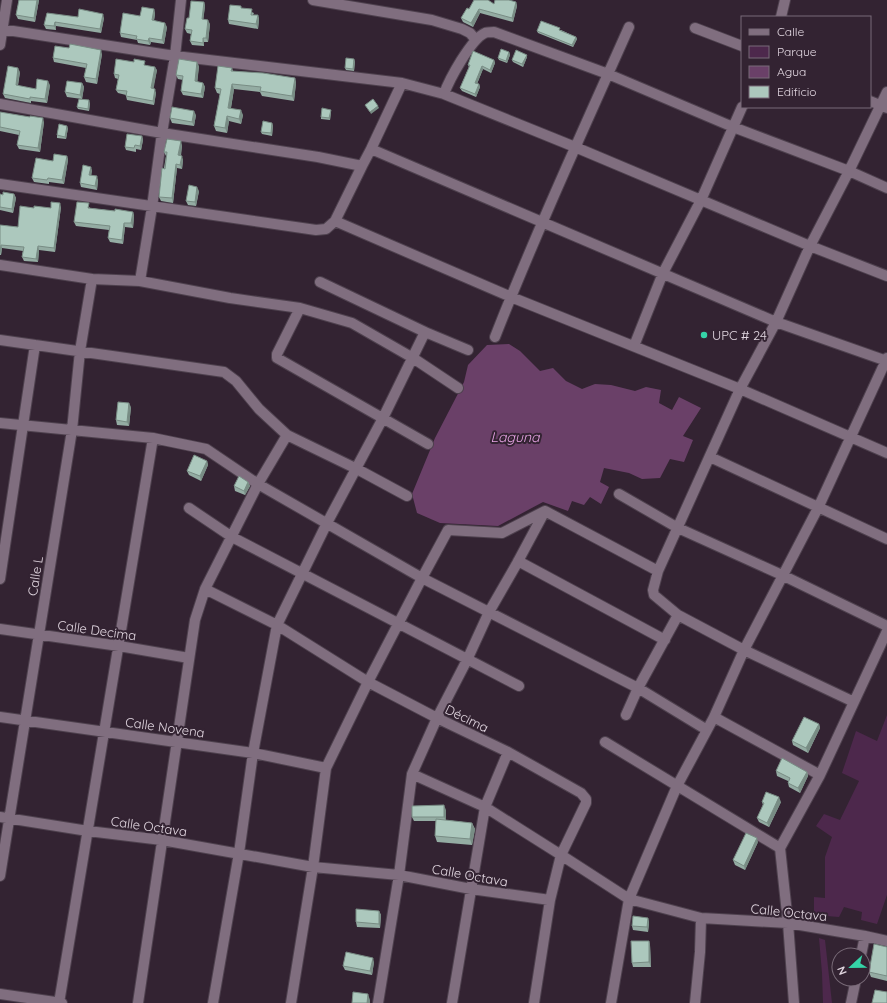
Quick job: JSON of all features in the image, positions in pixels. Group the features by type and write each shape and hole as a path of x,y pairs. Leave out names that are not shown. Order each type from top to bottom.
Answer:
{"street":[{"path":"0,45 7,0"},
{"path":"140,281 175,56 181,0"},
{"path":"313,0 432,20 462,29 476,40"},
{"path":"781,16 785,0"},
{"path":"495,337 510,297 629,27"},
{"path":"695,28 741,46"},
{"path":"2,29 175,56 402,83 444,94 575,147 810,246 887,276"},
{"path":"444,94 447,83 476,40 485,33 494,32 608,74 734,127 849,171 887,188"},
{"path":"0,184 316,230 326,229 336,222 402,83"},
{"path":"854,702 744,650 678,615 654,595 653,590 658,571 740,389 776,322 810,246 884,107 887,92"},
{"path":"871,101 884,107"},
{"path":"0,104 162,133 318,157 362,166"},
{"path":"634,346 663,273 701,200 742,108"},
{"path":"371,149 776,322 887,360 818,508 744,650 714,717 678,786 629,899 611,1003"},
{"path":"336,222 510,297 740,389 887,453"},
{"path":"0,265 92,279 140,281 230,298 300,308 352,324 413,358 458,388"},
{"name":"Calle L","path":"0,876 5,818 25,720 72,430 80,351 92,279"},
{"path":"320,282 425,332 468,350"},
{"path":"300,308 277,354 277,358 428,444"},
{"path":"213,1003 239,853 253,753 277,625 327,524 383,418 425,332"},
{"path":"0,340 224,372 236,381 259,409 288,435 357,469 407,496"},
{"path":"0,579 35,345"},
{"path":"0,423 153,438 206,449 258,484 422,578 638,688 707,730"},
{"path":"138,1003 195,620 205,589 258,484 288,435"},
{"path":"0,994 60,1003 153,438"},
{"path":"710,457 887,539"},
{"path":"619,494 678,528 782,575 887,626"},
{"path":"189,508 232,537 519,686"},
{"path":"545,511 658,571"},
{"path":"378,1003 400,875 412,774 436,718 467,660 489,612 545,511"},
{"path":"291,1003 313,867 326,768 368,682 448,530 502,533 545,511"},
{"path":"518,562 665,640"},
{"name":"Décima","path":"205,589 277,625 368,682 436,718 508,752 581,793 586,799 586,803 561,855"},
{"path":"626,715 638,688 678,615"},
{"name":"Calle Decima","path":"0,629 119,646 189,658"},
{"path":"794,1003 788,923 780,848 820,775 887,631"},
{"name":"Calle Novena","path":"0,717 253,753 326,768"},
{"path":"714,717 820,775"},
{"path":"605,742 780,848"},
{"path":"452,1003 485,807 508,752"},
{"path":"412,774 485,807 561,855 550,900 534,1003"},
{"name":"Calle Octava","path":"5,818 88,831 162,840 313,867 400,875 471,889 550,900"},
{"name":"Calle Octava","path":"561,855 629,899 701,918 788,923 887,941"},
{"path":"696,1003 701,918"},
{"path":"862,947 864,936"},
{"path":"851,1003 854,987"}],"green space":[{"path":"887,715 887,895 877,924 861,920 862,912 844,907 839,917 814,915 814,897 825,898 825,857 832,837 816,826 824,814 840,820 859,781 842,773 856,731 877,741"},
{"path":"819,938 825,940 832,1003 823,1003"}],"water":[{"name":"Laguna","path":"509,344 520,351 540,371 553,368 566,381 582,389 595,384 611,385 635,391 646,387 661,390 659,403 672,410 679,397 701,408 683,436 693,440 684,462 670,459 660,478 642,479 629,473 604,468 600,482 609,487 601,504 590,497 584,505 572,501 568,511 543,502 498,526 440,523 417,513 412,494 435,438 464,382 468,365 487,345"}],"building":[{"path":"19,0 37,0 34,18 16,15"},
{"path":"474,0 488,0 494,4 495,0 509,0 516,2 512,18 479,9 471,23 461,18 467,8 469,9"},
{"path":"191,1 204,2 202,19 208,20 206,38 203,38 203,43 190,41 192,30 185,29 187,18 189,18"},
{"path":"230,5 252,9 251,15 258,15 256,24 228,20"},
{"path":"142,7 154,9 152,20 165,23 162,40 149,38 148,41 136,39 137,36 120,33 123,13 140,16"},
{"path":"79,9 103,14 100,29 55,22 54,26 44,25 47,13 78,17"},
{"path":"541,21 560,28 559,30 576,37 572,45 537,31"},
{"path":"70,44 101,50 96,79 84,77 87,64 53,58 55,46 69,48"},
{"path":"501,49 509,52 506,61 498,58"},
{"path":"516,50 527,55 522,64 512,60"},
{"path":"473,51 494,60 490,70 482,66 475,83 479,84 475,94 460,88 470,65 468,65"},
{"path":"346,58 354,59 353,69 345,68"},
{"path":"116,59 134,62 134,59 145,61 144,65 155,67 151,88 155,89 153,101 126,96 127,91 116,90 119,75 114,74"},
{"path":"179,59 197,62 195,81 203,83 201,94 181,91 183,76 176,75"},
{"path":"8,66 18,68 16,85 36,89 37,79 48,81 45,99 30,97 30,99 3,94"},
{"path":"218,66 232,68 231,71 263,73 295,78 292,96 260,91 261,87 232,84 228,108 241,110 239,119 227,116 225,128 214,126 221,89 215,88"},
{"path":"67,81 82,83 80,95 65,92"},
{"path":"79,99 89,100 88,109 77,107"},
{"path":"373,99 378,106 370,112 365,105"},
{"path":"172,107 194,111 192,122 170,118"},
{"path":"322,108 331,110 329,118 321,117"},
{"path":"0,112 43,118 38,148 17,145 20,131 0,127"},
{"path":"263,121 272,123 271,133 261,132"},
{"path":"59,124 67,126 65,137 57,135"},
{"path":"127,134 142,136 140,146 135,145 134,148 125,147"},
{"path":"167,139 181,141 178,155 182,156 180,165 176,164 172,198 159,197 162,168 165,169 167,152 164,152"},
{"path":"54,154 67,156 62,180 32,178 36,158 53,161"},
{"path":"83,165 91,167 89,175 97,176 95,186 80,183"},
{"path":"189,185 197,187 195,202 186,201"},
{"path":"3,192 14,194 12,209 0,207 0,194 3,195"},
{"path":"51,202 60,203 54,248 38,246 36,259 22,257 24,247 1,245 0,251 0,225 18,227 20,206 51,208"},
{"path":"77,202 89,203 88,208 115,211 115,209 133,212 131,223 124,223 122,240 108,238 110,226 74,222"},
{"path":"118,402 129,403 127,422 116,420"},
{"path":"194,455 207,461 200,476 187,471"},
{"path":"239,476 248,482 244,491 234,486"},
{"path":"804,717 819,724 806,748 792,741"},
{"path":"782,758 807,772 798,788 788,783 790,778 776,771"},
{"path":"766,792 779,797 767,823 757,818 764,803 762,802"},
{"path":"444,805 444,817 412,817 412,806"},
{"path":"436,819 472,823 470,839 435,836"},
{"path":"746,833 757,838 744,866 733,860"},
{"path":"356,909 379,911 379,924 356,922"},
{"path":"633,916 648,918 647,927 632,926"},
{"path":"631,941 649,941 649,962 632,963"},
{"path":"874,944 887,947 887,976 871,972 871,961"},
{"path":"346,952 373,958 370,971 343,966"},
{"path":"875,990 887,992 887,1003 872,1003"},
{"path":"353,992 368,994 367,1003 352,1003"}],"place":[{"name":"UPC # 24","path":"704,335"}]}
